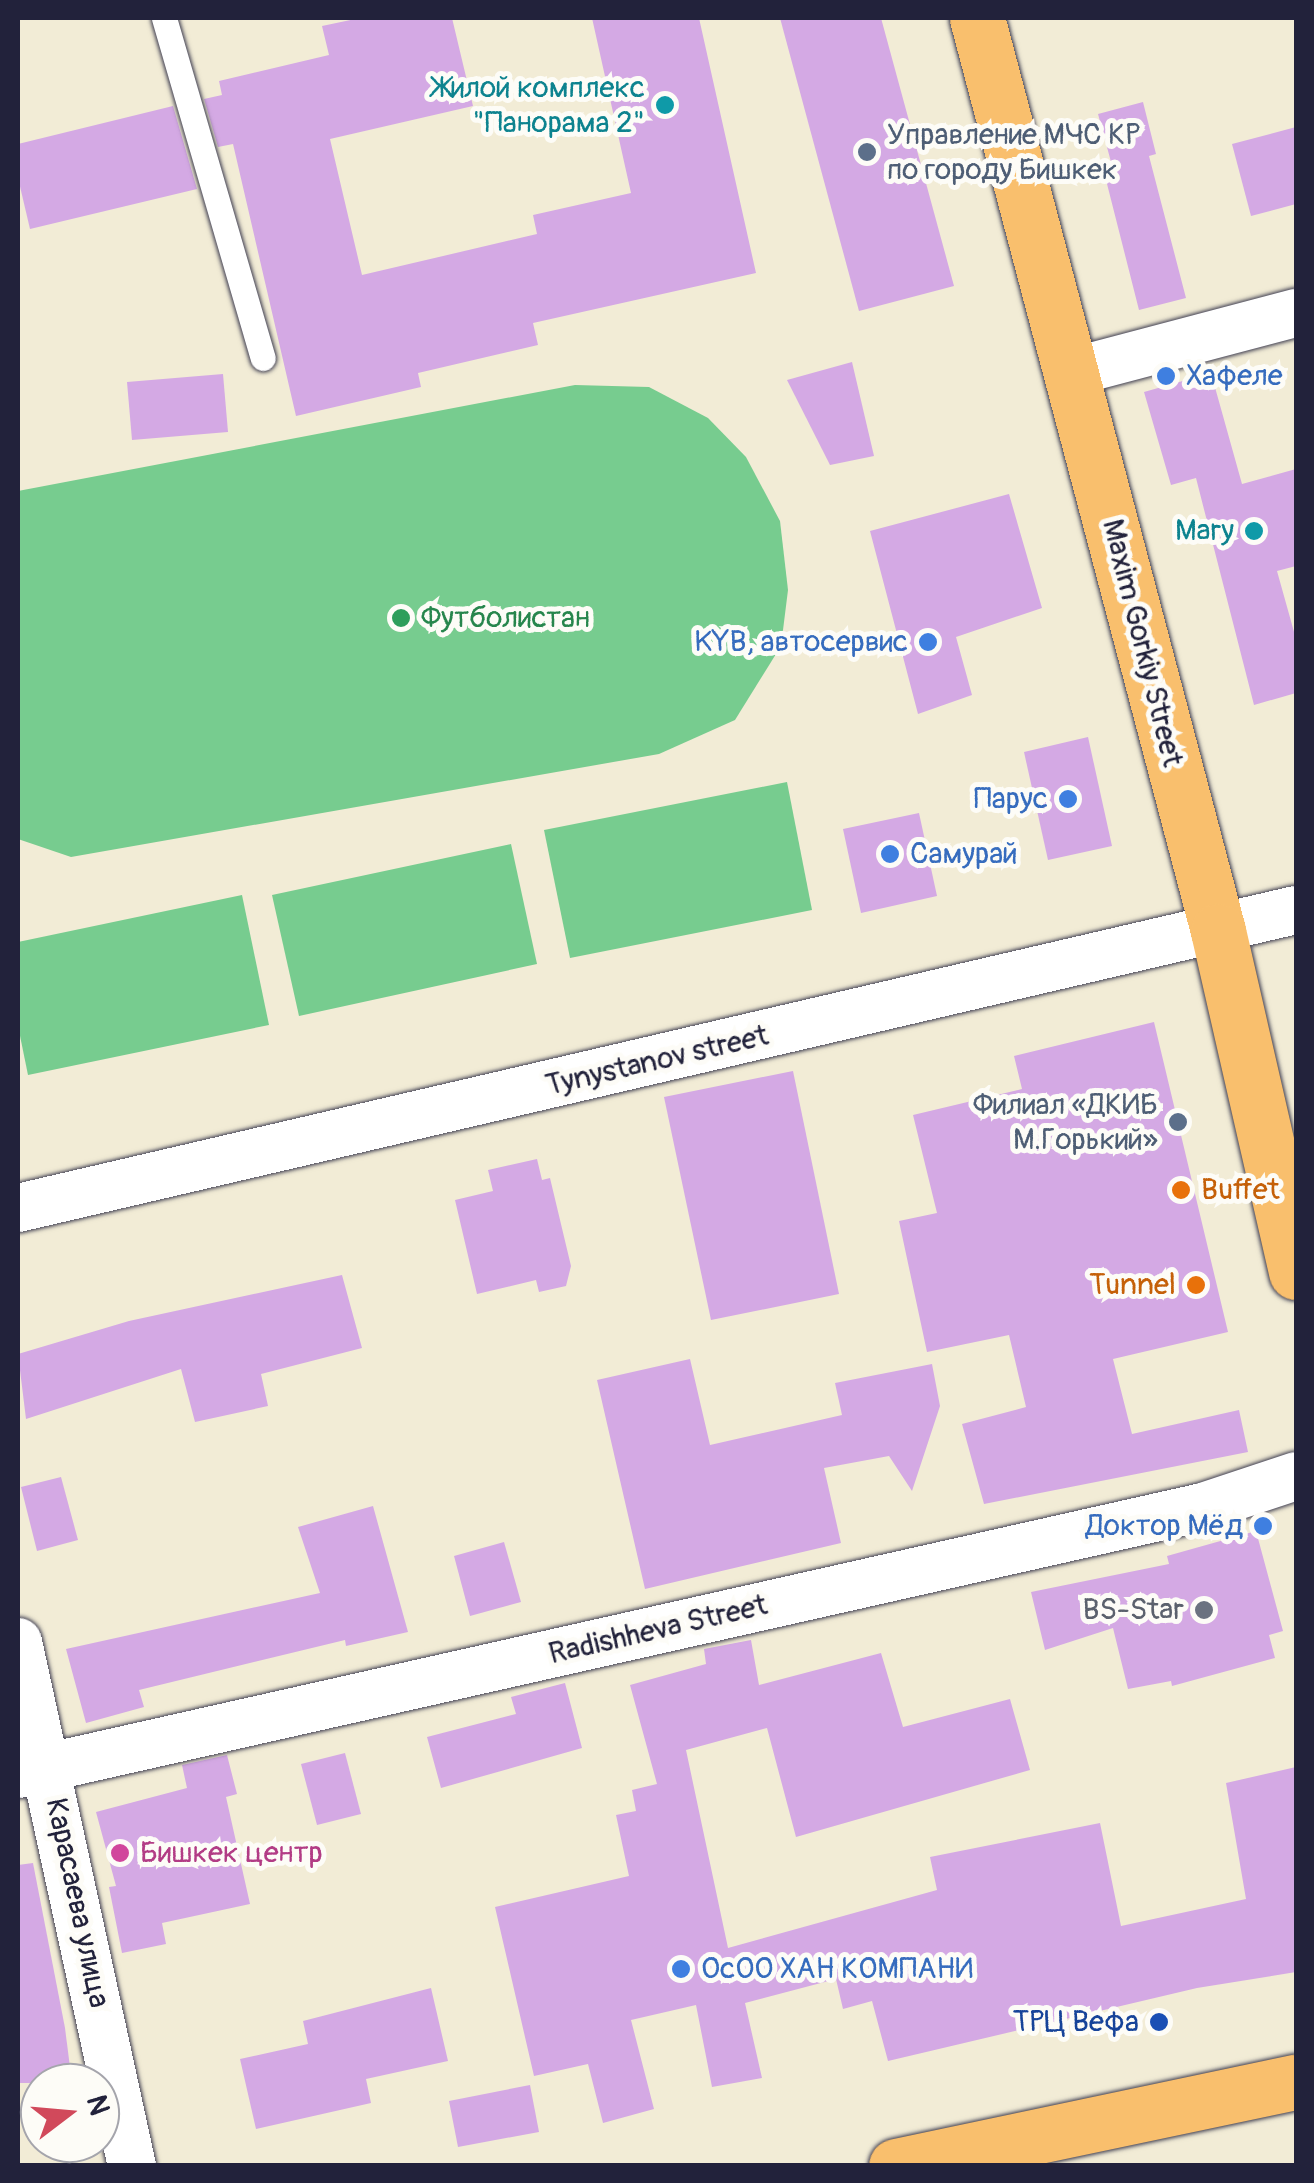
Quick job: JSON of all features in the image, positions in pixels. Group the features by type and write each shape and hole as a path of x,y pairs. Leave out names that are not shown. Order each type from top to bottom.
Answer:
{"main road":[{"name":"Maxim Gorkiy Street","path":"977,18 1218,932 1296,1272"},
{"path":"896,2166 1296,2082"}],"street":[{"path":"1072,372 1296,313"},
{"name":"Tynystanov street","path":"18,1208 1218,932 1296,910"},
{"name":"Radishheva Street","path":"33,1770 1203,1507 1296,1476"},
{"name":"Карасаева улица","path":"18,1642 33,1770 132,2166"}],"lane":[{"path":"164,18 263,358"}],"green space":[{"name":"Футболистан","path":"575,385 649,387 708,418 746,457 780,521 788,590 781,646 735,720 659,754 71,857 18,839 18,491"},
{"path":"787,782 812,910 570,958 544,830"},
{"path":"511,844 537,964 299,1016 272,895"},
{"path":"242,895 269,1025 28,1075 18,1026 18,942"}],"building":[{"path":"360,18 452,18 473,106 330,139 362,275 537,234 533,215 631,193 592,18 699,18 756,273 533,323 538,345 418,373 421,387 296,416 233,144 218,147 204,99 222,95 219,81 329,55 322,26"},
{"name":"Управление МЧС КР по городу Бишкек","path":"780,18 881,18 954,286 859,311"},
{"path":"1143,102 1156,154 1149,156 1186,298 1139,310 1105,176 1114,173 1098,114"},
{"path":"173,106 197,189 30,229 18,178 18,144"},
{"path":"1296,127 1296,204 1251,216 1232,144"},
{"path":"852,362 874,456 830,465 787,380"},
{"path":"1211,373 1242,484 1296,469 1296,566 1277,571 1296,639 1296,693 1254,705 1196,478 1171,485 1144,392"},
{"path":"223,374 228,432 132,440 127,382"},
{"path":"1009,494 1042,608 956,637 972,695 918,714 870,531"},
{"name":"Парус","path":"1088,737 1112,846 1048,860 1024,752"},
{"path":"919,813 937,896 861,913 843,829"},
{"path":"1154,1022 1228,1332 1113,1359 1132,1434 1239,1410 1248,1452 984,1504 962,1424 1026,1407 1009,1335 927,1352 899,1221 937,1213 913,1115 1022,1089 1014,1056"},
{"path":"793,1071 839,1294 711,1320 664,1097"},
{"path":"537,1159 542,1180 550,1178 571,1266 566,1286 539,1292 536,1280 477,1294 455,1200 493,1191 488,1170"},
{"path":"342,1275 362,1348 261,1374 268,1406 195,1422 181,1369 26,1419 18,1354 129,1321"},
{"path":"690,1359 710,1445 842,1415 835,1383 932,1364 940,1406 912,1491 889,1456 824,1468 841,1543 645,1589 597,1380"},
{"path":"61,1477 78,1540 37,1551 21,1487"},
{"path":"373,1506 408,1632 346,1646 345,1640 139,1690 144,1707 86,1723 66,1649 320,1593 298,1527"},
{"path":"1256,1531 1283,1631 1269,1635 1275,1658 1172,1686 1171,1681 1128,1689 1113,1628 1045,1650 1031,1592 1169,1564 1167,1556"},
{"path":"504,1542 521,1602 470,1616 454,1556"},
{"path":"751,1640 759,1685 881,1653 903,1727 1010,1699 1030,1770 796,1837 767,1728 686,1750 728,1948 937,1890 930,1857 1100,1823 1121,1926 1246,1899 1226,1783 1296,1767 1296,1972 1197,1988 888,2061 872,2001 843,2009 836,1979 745,2003 762,2078 712,2087 696,2005 631,2020 654,2109 603,2123 588,2064 534,2076 495,1907 629,1876 616,1815 636,1811 632,1790 657,1784 630,1685 706,1664 704,1649"},
{"path":"565,1683 582,1748 441,1788 427,1737 516,1714 511,1697"},
{"path":"345,1753 361,1814 317,1825 301,1764"},
{"path":"227,1755 237,1794 226,1797 250,1904 162,1923 166,1944 122,1953 109,1887 116,1886 96,1812 187,1788 182,1765"},
{"path":"33,1863 69,2063 20,2063 20,2083 18,2083 18,1865"},
{"path":"431,1988 448,2061 366,2079 371,2103 256,2129 240,2059 308,2044 303,2021"},
{"path":"530,2085 539,2132 458,2147 449,2101"}],"place":[{"name":"Жилой комплекс \"Панорама 2\"","path":"665,105"},
{"name":"Управление МЧС КР по городу Бишкек","path":"867,152"},
{"name":"Хафеле","path":"1166,376"},
{"name":"Mary","path":"1254,531"},
{"name":"Футболистан","path":"401,618"},
{"name":"KYB, автосервис","path":"928,642"},
{"name":"Парус","path":"1068,799"},
{"name":"Самурай","path":"890,854"},
{"name":"Филиал «ДКИБ М.Горький»","path":"1178,1122"},
{"name":"Buffet","path":"1181,1190"},
{"name":"Tunnel","path":"1196,1285"},
{"name":"Доктор Мёд","path":"1263,1526"},
{"name":"BS-Star","path":"1204,1610"},
{"name":"Бишкек центр","path":"120,1853"},
{"name":"ОсОО ХАН КОМПАНИ","path":"681,1969"},
{"name":"ТРЦ Вефа","path":"1159,2022"}]}
